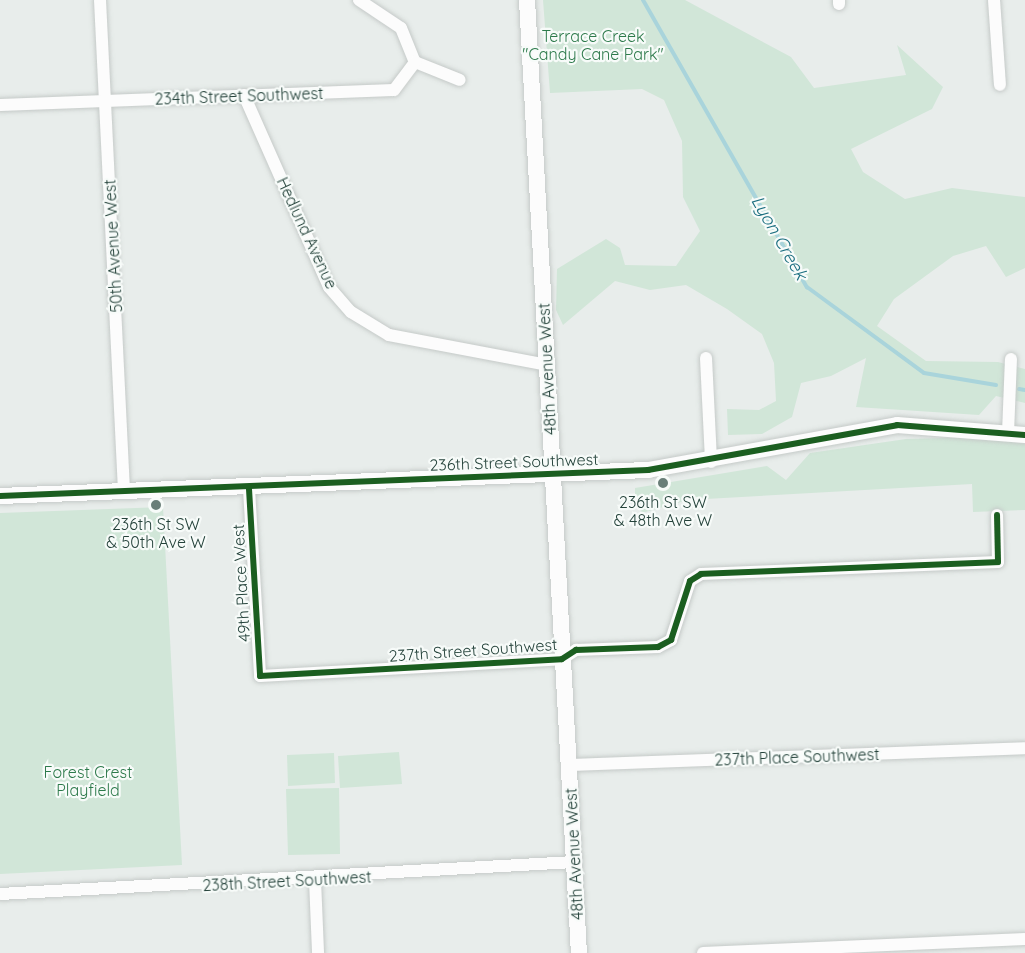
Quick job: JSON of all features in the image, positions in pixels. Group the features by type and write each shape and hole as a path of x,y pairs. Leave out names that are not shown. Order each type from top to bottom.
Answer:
{"main road":[{"name":"48th Avenue West","path":"527,0 579,953"},
{"name":"236th Street Southwest","path":"0,496 249,489 552,475 711,462 897,425 1025,435"}],"street":[{"name":"50th Avenue West","path":"100,0 124,492"},
{"path":"359,0 401,28 415,62 460,80"},
{"path":"994,0 1000,84"},
{"name":"234th Street Southwest","path":"0,105 394,90 415,62"},
{"name":"Hedlund Avenue","path":"244,95 329,287 351,312 389,335 548,365"},
{"path":"706,358 711,462"},
{"path":"1008,433 1011,359"},
{"name":"49th Place West","path":"249,489 260,676"},
{"name":"237th Street Southwest","path":"260,676 562,659 576,650 658,647 671,640 690,581 715,570 998,562 997,515"},
{"name":"237th Place Southwest","path":"570,765 1025,748"},
{"name":"238th Street Southwest","path":"0,894 315,880 574,862"},
{"path":"315,880 318,953"},
{"path":"703,953 971,947 1025,939"}],"green space":[{"name":"Terrace Creek \"Candy Cane Park\"","path":"543,0 685,0 791,57 814,88 906,75 897,45 943,87 932,109 851,149 863,172 905,199 952,188 1025,197 1025,268 1006,277 986,246 953,256 894,299 877,326 926,361 998,362 1025,369 1025,403 996,396 979,415 856,407 866,358 831,376 801,383 792,417 762,434 728,435 727,409 759,410 776,401 774,363 762,334 727,309 686,285 650,290 615,281 563,325 556,310 557,269 606,239 620,248 625,265 676,266 700,231 683,197 682,141 664,100 642,89 550,93"},
{"path":"980,437 1025,444 1025,510 973,512 972,484 688,500 642,513 635,502 635,488 767,466 786,480 810,453 906,439"},
{"name":"Forest Crest Playfield","path":"163,507 182,865 0,874 0,513"},
{"path":"399,752 402,784 340,788 338,756"},
{"path":"334,753 335,783 288,786 287,755"},
{"path":"339,788 340,854 288,855 286,789"}],"waterway":[{"name":"Lyon Creek","path":"643,0 807,287 924,373 996,385"},
{"name":"Lyon Creek","path":"1019,389 1025,390"}],"cycle path":[{"path":"0,496 648,470 897,425 1025,435"},
{"path":"249,489 260,676 562,659 576,650 658,647 671,640 690,581 701,574 998,562 997,515"}],"place":[{"name":"236th St SW & 48th Ave W","path":"663,483"},
{"name":"236th St SW & 50th Ave W","path":"156,505"}]}
